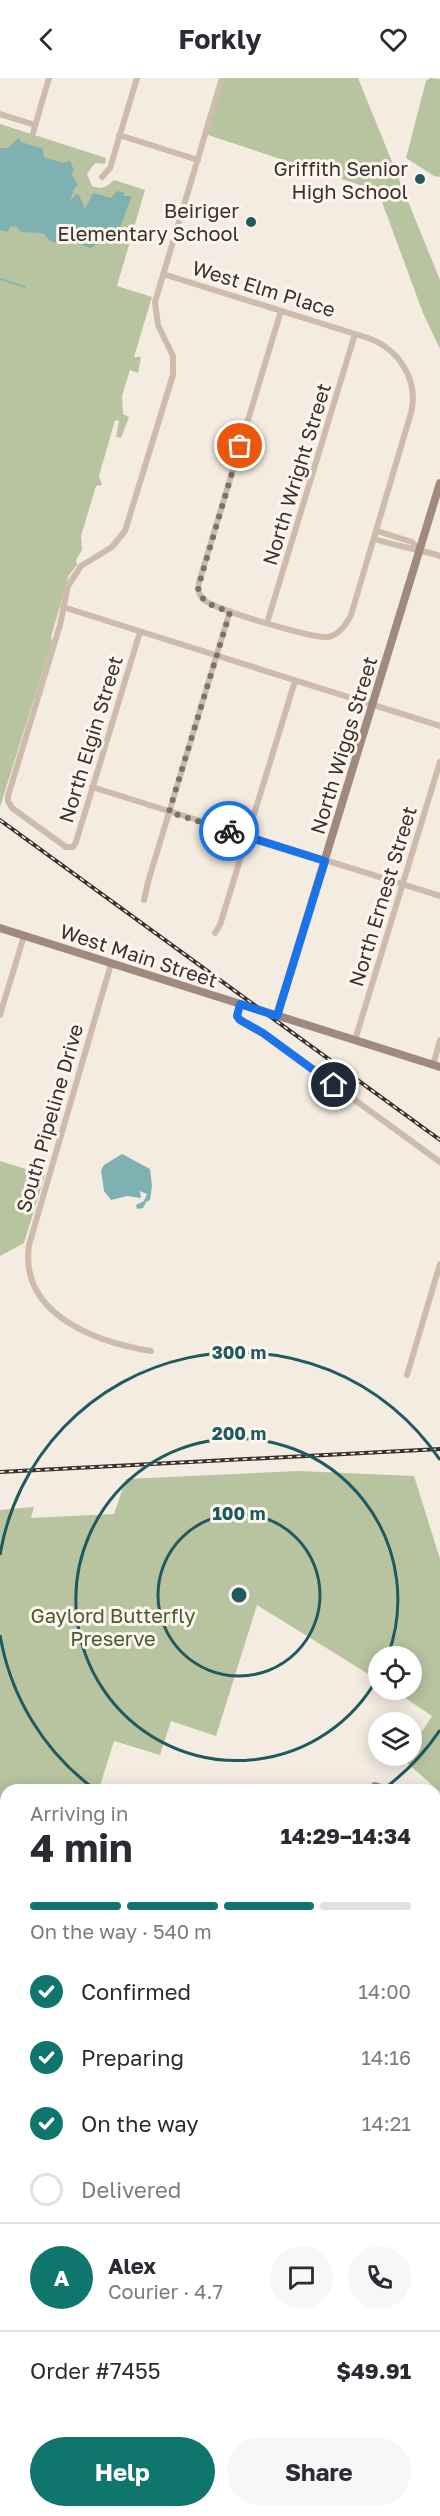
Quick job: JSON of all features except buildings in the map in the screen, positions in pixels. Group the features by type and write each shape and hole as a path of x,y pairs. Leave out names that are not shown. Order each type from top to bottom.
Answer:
{"street":[{"path":"33,133 49,78"},
{"path":"102,177 110,168 137,78"},
{"path":"222,78 163,274 155,310 158,325 172,356 172,382 128,527 116,544 88,560 77,570 68,586 63,607 440,726"},
{"path":"0,114 35,125"},
{"path":"119,135 198,160"},
{"name":"West Elm Place","path":"163,274 355,334 381,343 394,352 402,363 413,391 411,413 351,615 338,632 328,637 316,637 230,612 207,603 199,594 199,582 281,311"},
{"name":"North Wright Street","path":"267,623 355,334"},
{"name":"North Wiggs Street","path":"277,1016 440,483"},
{"path":"377,531 412,542 420,550"},
{"path":"374,539 440,556"},
{"name":"North Elgin Street","path":"63,607 60,625 8,796 8,803 64,846 70,848 76,842 140,632"},
{"path":"144,900 230,612"},
{"path":"215,933 220,925 294,681"},
{"name":"North Ernest Street","path":"355,1040 440,762"},
{"path":"92,787 440,896"},
{"name":"West Main Street","path":"0,928 436,1066"},
{"path":"0,1015 24,936"},
{"name":"South Pipeline Drive","path":"111,964 29,1245 28,1265 38,1294 66,1321 108,1341 151,1351"},
{"path":"240,1004 237,1016 240,1020 263,1033 440,1162"},
{"path":"436,1066 440,1040"},
{"path":"407,1375 440,1264"}],"green space":[{"path":"222,78 358,78 440,280 440,349 423,313 378,191 205,134"},
{"path":"430,78 440,79 440,177 434,176 406,158 426,81"},
{"path":"0,124 106,158 105,164 95,163 87,174 92,186 104,187 114,180 145,190 117,286 152,297 134,357 141,357 138,373 130,370 122,396 123,414 129,417 121,438 116,437 119,421 115,420 99,476 102,485 96,486 81,536 82,550 76,560 77,565 69,575 51,637 52,642 0,807"},
{"path":"0,1161 45,1175 24,1243 0,1256"},
{"name":"Gaylord Butterfly Preserve","path":"298,1471 414,1476 440,1559 440,1784 431,1784 411,1766 422,1766 422,1732 432,1716 408,1700 422,1700 422,1646 368,1646 368,1674 257,1605 216,1736 171,1721 160,1755 114,1741 101,1784 0,1784 0,1510 34,1507 31,1518 114,1514 126,1479"}],"water":[{"path":"19,138 21,142 43,149 44,157 63,163 70,161 74,170 71,173 78,185 70,201 76,194 79,195 85,209 93,193 111,198 117,191 124,193 124,196 132,196 120,227 91,248 70,240 57,243 49,240 43,233 21,232 16,226 10,227 8,232 0,230 0,148 8,148"},
{"path":"122,1154 150,1169 152,1186 150,1200 143,1208 137,1209 136,1205 144,1201 147,1194 140,1191 141,1198 127,1196 111,1200 104,1191 101,1170 104,1165"}],"waterway":[{"path":"0,279 25,287"}],"railway":[{"path":"0,820 440,1140"},
{"path":"0,1472 440,1449"}],"way so far":[{"path":"229,831 169,812 230,612 207,603 199,594 198,588 240,446"}],"place":[{"name":"Griffith Senior High School","path":"420,179"},
{"name":"Beiriger Elementary School","path":"251,222"}],"route":[{"path":"229,831 325,861 277,1016 240,1004 237,1018 263,1033 334,1085"}]}
